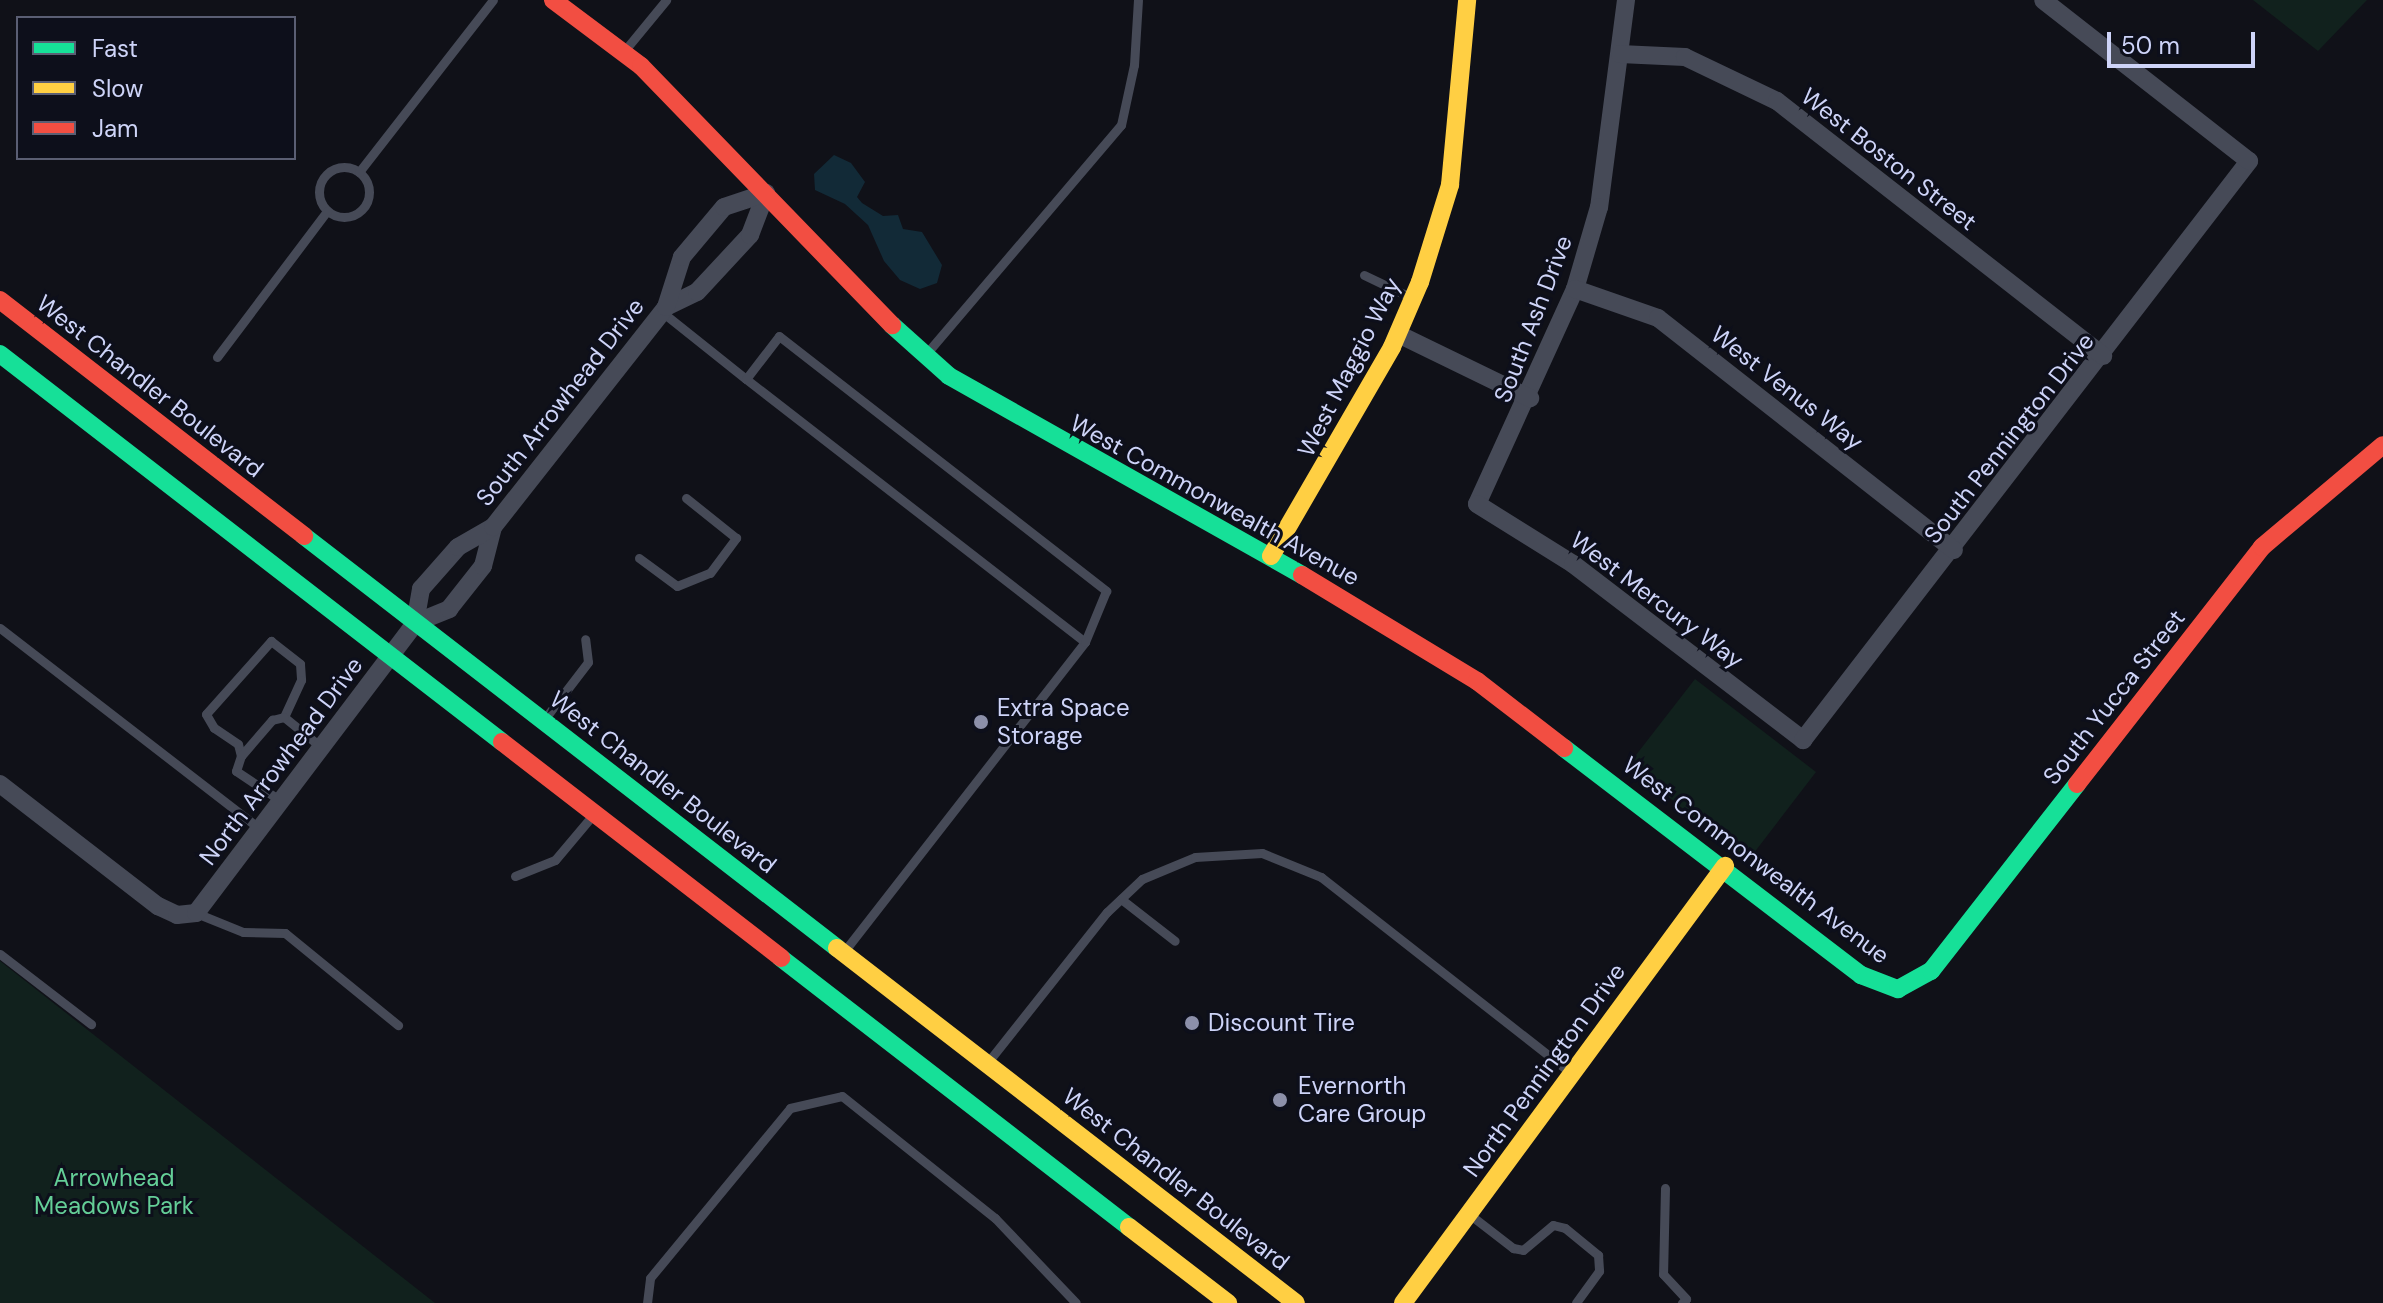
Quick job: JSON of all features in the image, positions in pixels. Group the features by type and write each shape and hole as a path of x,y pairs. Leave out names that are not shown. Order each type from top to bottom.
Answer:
{"street":[{"name":"West Commonwealth Avenue","path":"553,0 624,52 924,357 975,394 1271,556 1477,681 1725,866 1861,975 1898,989"},
{"name":"West Maggio Way","path":"1271,556 1398,334 1413,298 1450,185 1466,86 1467,0"},
{"name":"South Ash Drive","path":"1477,504 1530,398 1575,289 1599,207 1626,0"},
{"name":"South Pennington Drive","path":"1803,740 1954,550 2249,161 2043,0"},
{"name":"West Boston Street","path":"1620,54 1685,57 1777,101 2103,356"},
{"name":"South Arrowhead Drive","path":"664,309 697,292 750,235 766,193"},
{"name":"South Arrowhead Drive","path":"409,630 421,589 458,547 493,527 664,309 682,257 724,207 766,193"},
{"name":"West Venus Way","path":"1575,289 1658,318 1954,550"},
{"name":"West Chandler Boulevard","path":"0,300 409,630 543,721 1296,1303"},
{"path":"1398,334 1530,398"},
{"path":"0,354 1228,1303"},
{"name":"South Yucca Street","path":"1898,989 1931,971 2262,547 2383,445"},
{"name":"West Mercury Way","path":"1477,504 1573,564 1803,740"},
{"name":"South Arrowhead Drive","path":"409,630 449,609 483,566 493,527"},
{"name":"North Arrowhead Drive","path":"196,913 409,630"},
{"path":"0,784 158,906 177,915 196,913"},
{"name":"North Pennington Drive","path":"1403,1303 1570,1072 1725,866"}],"lane":[{"path":"359,172 493,0"},
{"path":"624,52 666,0"},
{"path":"924,357 1121,125 1134,65 1138,0"},
{"path":"342,166 359,172 369,191 365,206 351,216 327,211 318,196 321,179 342,166"},
{"path":"217,357 327,211"},
{"path":"1364,275 1413,298"},
{"path":"664,309 746,379 1085,642"},
{"path":"746,379 779,336 1106,591 1085,642 844,952"},
{"path":"639,558 677,586 710,573 736,538 686,498"},
{"path":"0,628 260,829"},
{"path":"543,721 588,662 585,639"},
{"path":"241,756 238,744 214,728 206,714 271,641 300,664 301,680 284,717"},
{"path":"284,717 321,747"},
{"path":"281,801 236,771 241,756 272,720 284,717"},
{"path":"515,876 555,860 595,812"},
{"path":"988,1063 1121,899 1142,879 1195,857 1262,853 1321,877 1570,1072"},
{"path":"1121,899 1175,941"},
{"path":"196,913 243,932 285,933 398,1025"},
{"path":"0,954 91,1024"},
{"path":"647,1303 650,1278 790,1108 842,1096 995,1218 1076,1303"},
{"path":"1665,1188 1663,1274 1686,1299 1682,1303"},
{"path":"1468,1213 1513,1248 1523,1250 1553,1225 1565,1228 1598,1255 1599,1271 1576,1303"}],"green space":[{"path":"2253,0 2367,0 2318,51"},
{"path":"1695,679 1816,772 1747,862 1629,764"},
{"name":"Arrowhead Meadows Park","path":"0,961 75,1020 435,1303 0,1303"}],"water":[{"path":"834,155 851,163 865,182 857,197 862,203 883,216 898,215 903,229 922,232 942,265 937,283 920,289 900,280 884,261 868,225 845,204 815,190 814,174"}],"traffic: fast":[{"path":"892,325 949,376 1302,575"},
{"path":"0,354 502,742"},
{"path":"304,536 837,948"},
{"path":"1564,748 1861,975 1898,989 1931,971 2077,784"},
{"path":"781,958 1129,1227"}],"traffic: slow":[{"path":"1271,556 1392,347 1420,282 1450,185 1467,0"},
{"path":"1403,1303 1725,866"},
{"path":"837,948 1296,1303"},
{"path":"1129,1227 1228,1303"}],"traffic: jam":[{"path":"553,0 641,66 892,325"},
{"path":"0,300 304,536"},
{"path":"2077,784 2262,547 2383,445"},
{"path":"1302,575 1477,681 1564,748"},
{"path":"502,742 781,958"}],"place":[{"name":"Extra Space Storage","path":"981,722"},
{"name":"Discount Tire","path":"1192,1023"},
{"name":"Evernorth Care Group","path":"1280,1100"}]}
